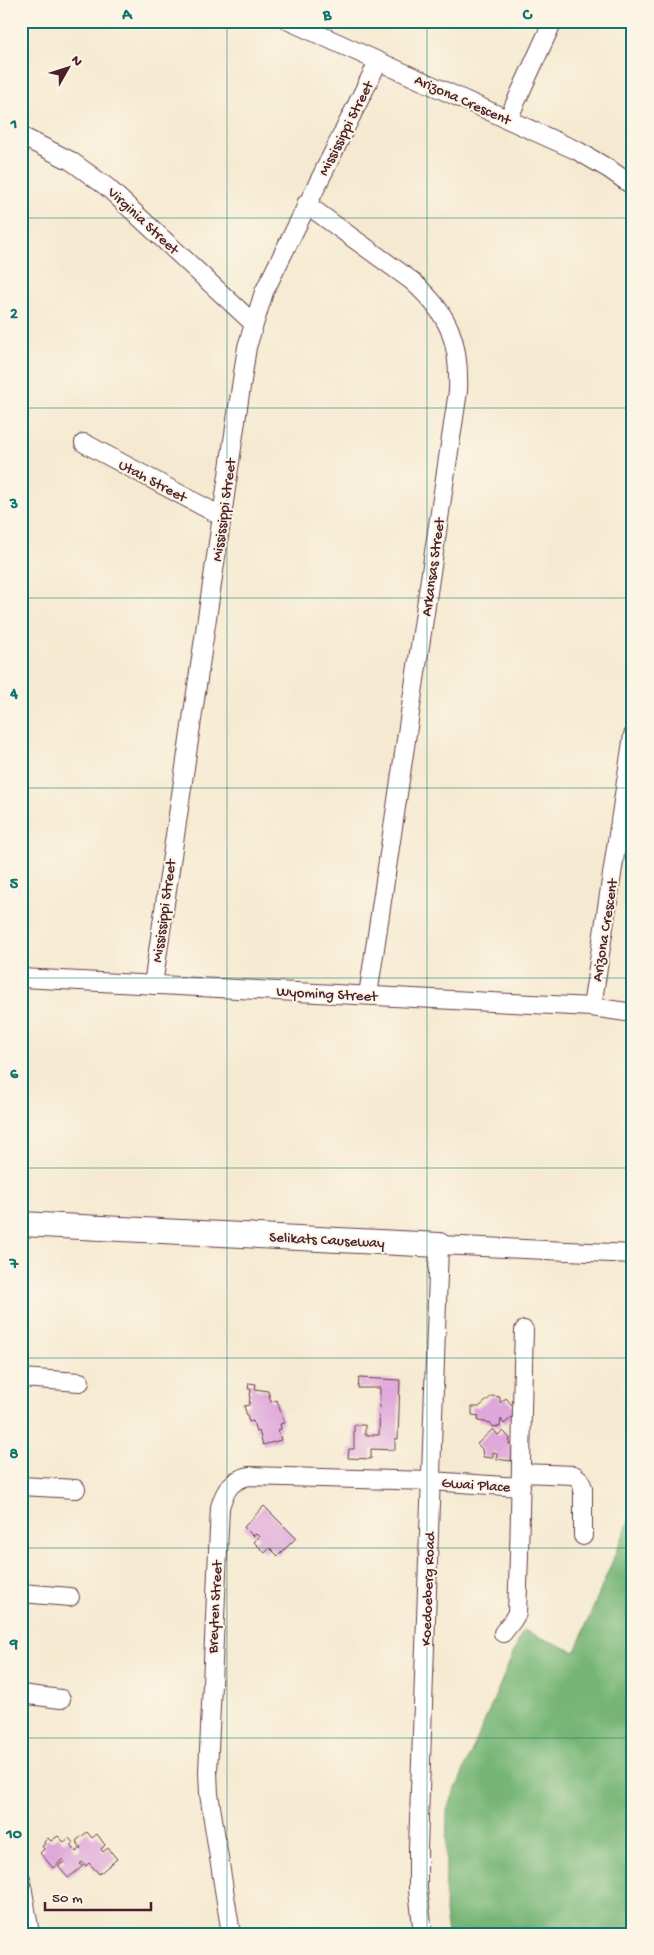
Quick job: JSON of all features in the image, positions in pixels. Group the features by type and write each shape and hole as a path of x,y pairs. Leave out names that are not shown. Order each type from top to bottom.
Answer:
{"street":[{"name":"Arizona Crescent","path":"289,21 591,158 633,186"},
{"path":"508,119 553,21"},
{"name":"Mississippi Street","path":"153,985 247,347 264,292 378,62"},
{"name":"Virginia Street","path":"21,136 63,156 108,186 253,323"},
{"name":"Arkansas Street","path":"306,204 424,291 434,302 448,325 459,361 458,391 368,995"},
{"name":"Utah Street","path":"84,443 221,516"},
{"name":"Arizona Crescent","path":"592,1007 633,735"},
{"name":"Wyoming Street","path":"21,978 592,1007 633,1013"},
{"name":"Selikats Causeway","path":"21,1224 633,1254"},
{"name":"Koedoeberg Road","path":"423,1934 418,1881 439,1245"},
{"path":"503,1633 517,1613 522,1480 521,1416 524,1330"},
{"path":"21,1378 80,1382"},
{"name":"Gwai Place","path":"430,1481 522,1480 574,1475 579,1479 583,1488 583,1536"},
{"name":"Breyten Street","path":"231,1934 209,1794 208,1772 216,1556 223,1495 238,1478 249,1476 430,1481"},
{"path":"21,1486 76,1490"},
{"path":"21,1593 70,1596"},
{"path":"21,1694 61,1699"},
{"path":"21,1878 30,1934"}],"green space":[{"path":"633,1511 633,1934 448,1934 445,1912 447,1810 523,1630 575,1652"}],"building":[{"path":"359,1378 400,1380 398,1439 395,1439 395,1450 371,1449 371,1459 348,1458 349,1449 354,1449 354,1425 365,1425 365,1435 379,1435 380,1388 358,1388"},
{"path":"249,1383 256,1384 255,1389 268,1391 271,1402 277,1400 284,1423 280,1424 281,1429 278,1430 281,1440 263,1445 259,1431 256,1432 253,1421 249,1422 244,1406 249,1405 251,1389 248,1389"},
{"path":"492,1396 500,1397 500,1403 506,1398 518,1412 504,1424 501,1419 500,1427 478,1421 479,1416 472,1415 472,1407 479,1407"},
{"path":"493,1429 498,1435 503,1431 510,1438 509,1444 513,1444 511,1461 496,1459 497,1453 493,1452 493,1458 483,1457 482,1449 477,1444"},
{"path":"264,1506 296,1538 278,1556 270,1548 265,1553 254,1542 259,1537 256,1534 253,1536 244,1527"},
{"path":"87,1832 92,1838 97,1834 105,1845 101,1849 103,1852 108,1848 117,1859 99,1874 89,1863 86,1866 82,1862 80,1864 83,1866 68,1878 58,1866 65,1861 63,1859 53,1868 40,1853 44,1849 42,1846 45,1844 44,1842 48,1838 51,1841 58,1836 64,1842 69,1838 76,1852 81,1848 76,1841"}]}
